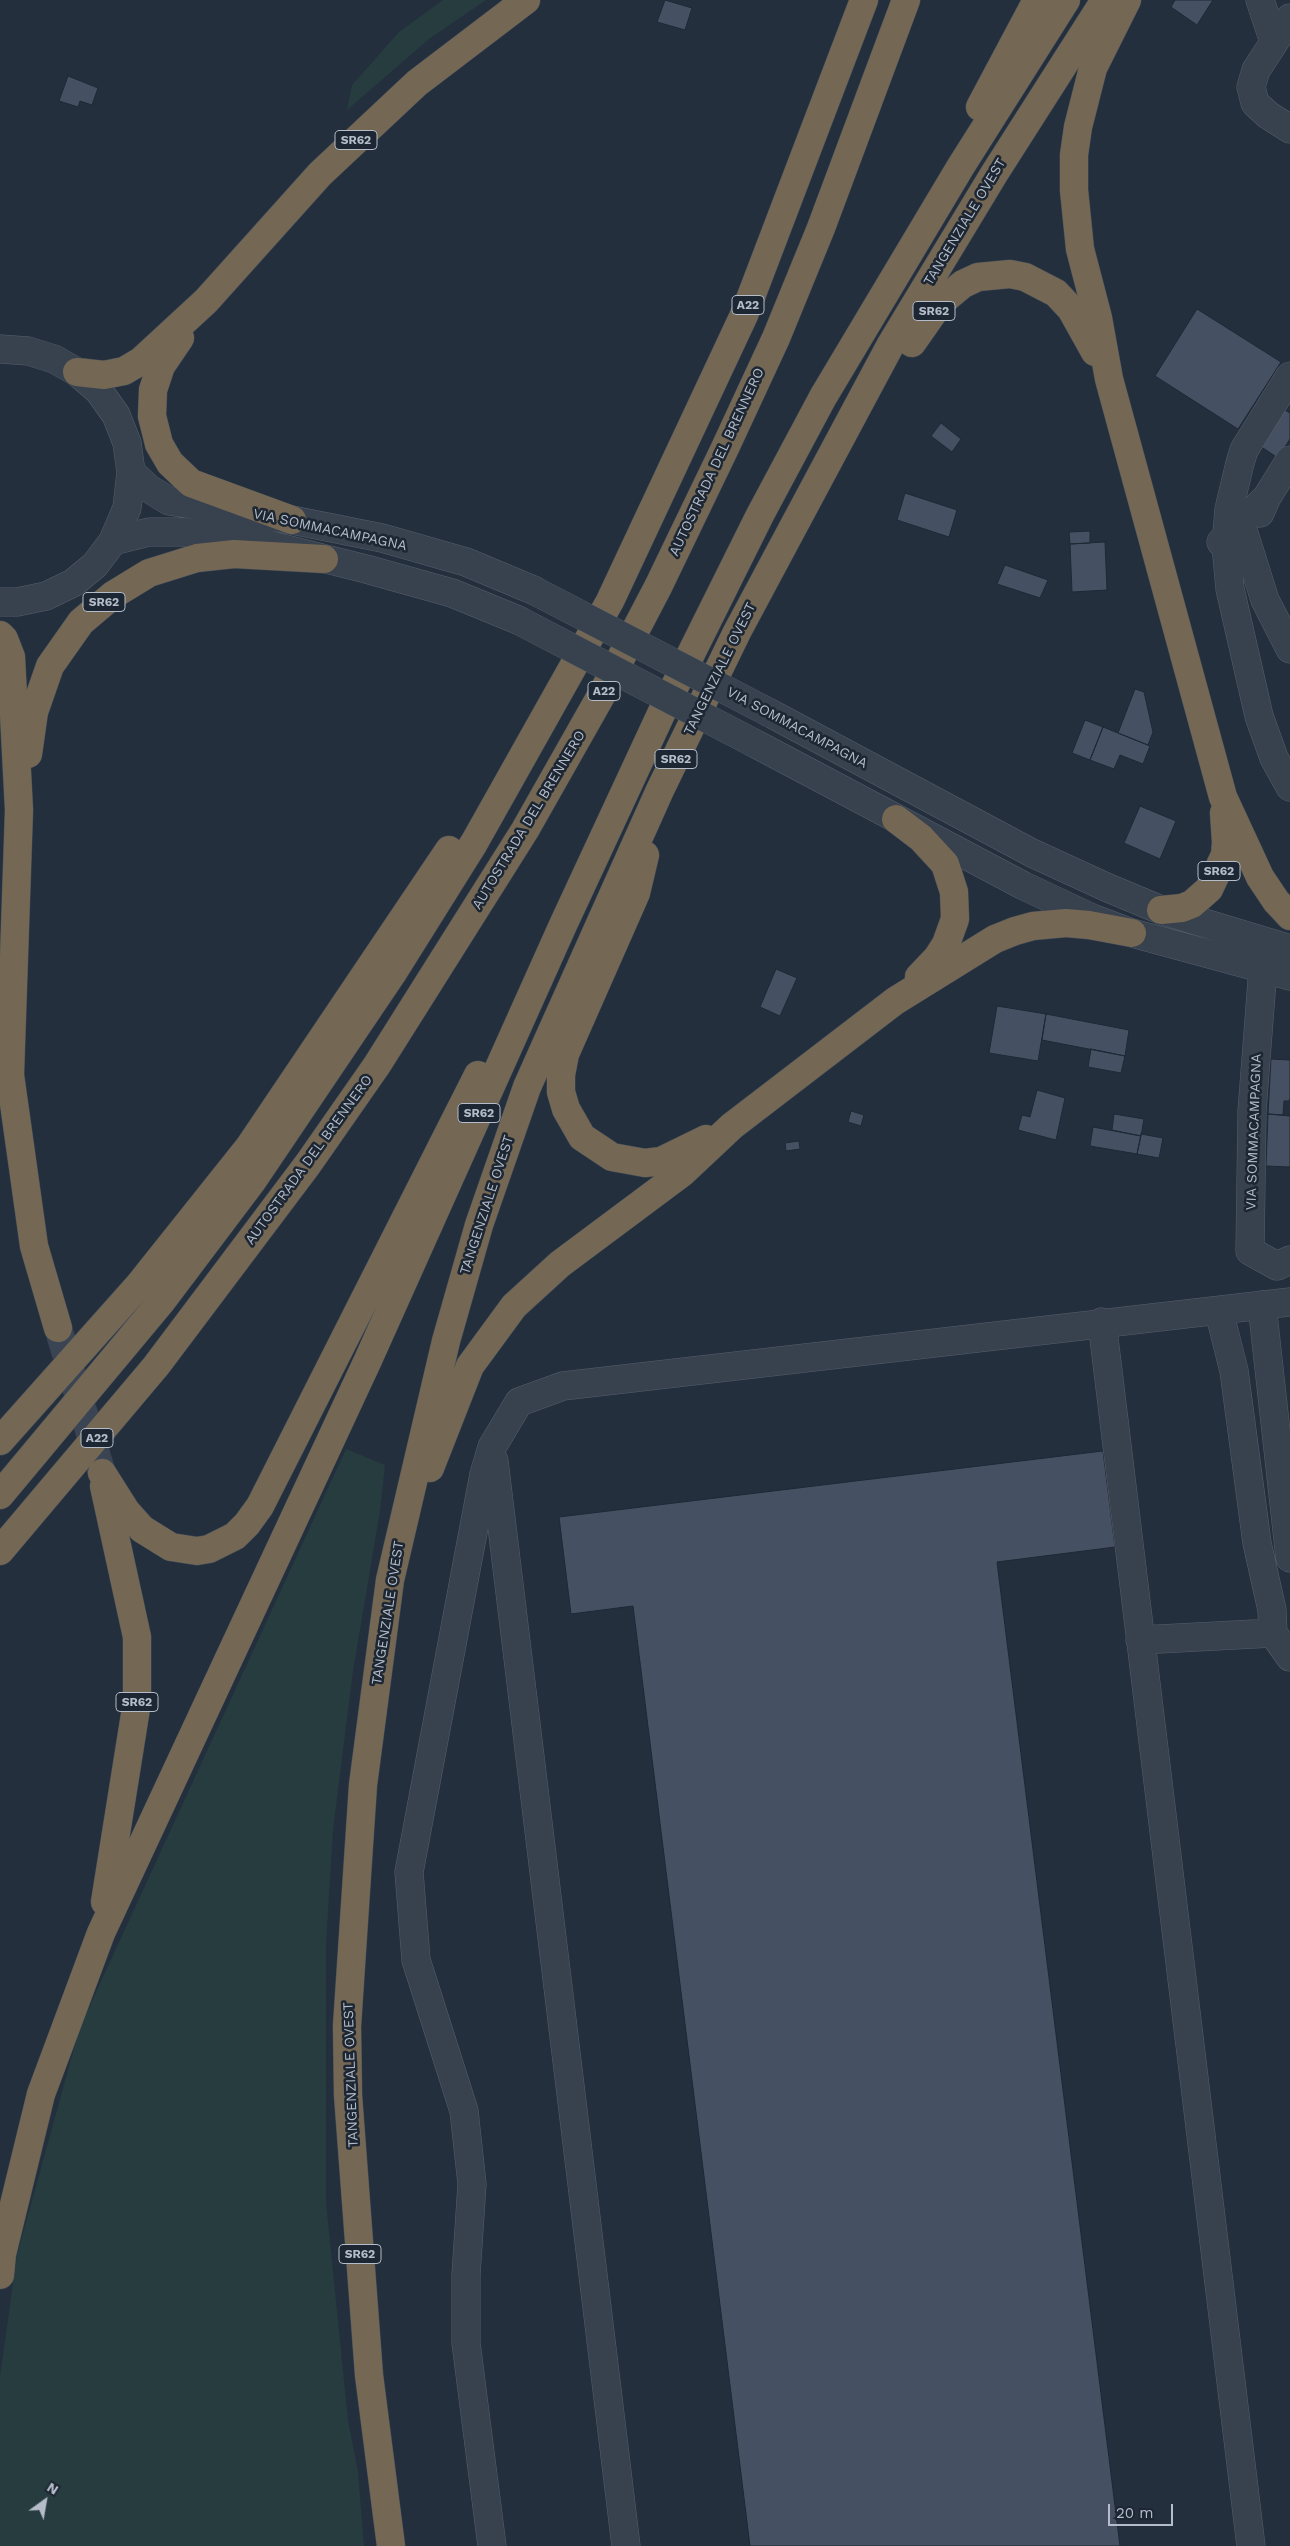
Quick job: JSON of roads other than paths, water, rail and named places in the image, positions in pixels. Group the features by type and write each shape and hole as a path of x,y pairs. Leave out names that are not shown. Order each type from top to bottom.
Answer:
{"highway":[{"name":"SR62","path":"77,372 104,375 124,371 141,361 206,301 327,167 417,83 526,0"},
{"name":"A22","path":"0,1495 161,1302 252,1180 392,974 474,844 610,601 744,315 864,0"},
{"name":"AUTOSTRADA DEL BRENNERO","path":"0,1551 156,1366 308,1164 377,1065 525,830 606,686 658,586 776,338 821,228 906,0"},
{"name":"SR62","path":"904,258 1000,66 1037,0"},
{"name":"SR62","path":"0,2275 2,2254 41,2094 100,1933 368,1360 563,926 661,714 756,524 823,397 904,258 1066,0"},
{"name":"TANGENZIALE OVEST","path":"391,2546 369,2375 348,2095 347,2026 363,1785 390,1580 441,1359 479,1225 527,1087 660,790 738,632 800,513 900,330 994,174 1105,0"},
{"name":"SR62","path":"1127,0 1093,68 1078,127 1074,155 1074,190 1080,249 1098,318 1109,379 1223,797 1260,877 1276,901 1290,916"},
{"name":"SR62","path":"800,513 930,317 950,294 963,284 978,277 1010,274 1025,276 1056,293 1071,308 1109,379"},
{"name":"SR62","path":"206,301 161,366 153,390 152,416 159,444 170,463 191,483 292,520"},
{"name":"SR62","path":"19,810 34,712 50,666 81,622 113,595 149,573 197,558 234,554 324,559"},
{"path":"0,1441 139,1285 249,1147 478,807 610,601"},
{"name":"SR62","path":"0,635 4,639 11,657 19,810 10,1076 34,1246 58,1328"},
{"name":"SR62","path":"660,790 636,893 565,1054 561,1075 562,1092 566,1110 582,1137 612,1157 628,1162 645,1164 661,1161 732,1126"},
{"name":"SR62","path":"1161,910 1182,908 1192,904 1208,889 1216,877 1225,855 1223,797"},
{"name":"SR62","path":"895,1001 938,958 952,931 956,906 951,877 945,864 921,838 896,819"},
{"name":"SR62","path":"390,1580 456,1398 470,1366 482,1346 514,1306 560,1264 682,1173 732,1126 895,1001 995,939 1033,926 1066,923 1089,924 1132,933"},
{"name":"SR62","path":"100,1933 137,1702 137,1637 102,1473 126,1511 142,1529 171,1547 196,1551 209,1549 235,1536 247,1524 260,1506 468,1094 563,926"}],"street":[{"path":"1260,0 1274,42"},
{"path":"1290,18 1252,78 1252,96 1261,109 1290,130"},
{"path":"0,334 28,351"},
{"path":"0,349 28,351 54,359 77,372 99,391 116,415 127,443 131,472 128,508 113,541 96,565 73,583 46,596 17,602 0,602"},
{"path":"1290,376 1244,450 1229,509 1233,529 1272,616 1290,649"},
{"path":"1259,584 1254,545 1261,510 1290,460"},
{"name":"VIA SOMMACAMPAGNA","path":"131,472 148,488 169,501 292,520 382,538 457,559 533,590 770,713 1032,853 1161,910 1290,948"},
{"path":"1267,497 1233,529 1218,547 1213,561 1218,593 1258,753 1276,788 1290,806"},
{"path":"1233,529 1226,564 1230,589 1259,716 1274,758 1290,787"},
{"name":"VIA SOMMACAMPAGNA","path":"113,541 149,532 184,532 250,540 452,593 518,620 1055,902 1132,933 1290,976"},
{"name":"VIA SOMMACAMPAGNA","path":"1263,968 1252,1111 1250,1251 1277,1266 1290,1260"},
{"path":"492,2546 466,2343 466,2275 472,2184 464,2111 416,1960 409,1872 482,1483 492,1447 519,1402 563,1386 1102,1322 1290,1302"},
{"path":"1262,1305 1290,1558"},
{"path":"1219,1311 1234,1371 1257,1543 1272,1610 1273,1633 1285,1653 1290,1656"},
{"path":"1102,1322 1251,2546"},
{"path":"492,1447 626,2546"},
{"path":"1140,1640 1273,1633"}],"tunnel":[{"path":"58,1328 102,1473"}]}
